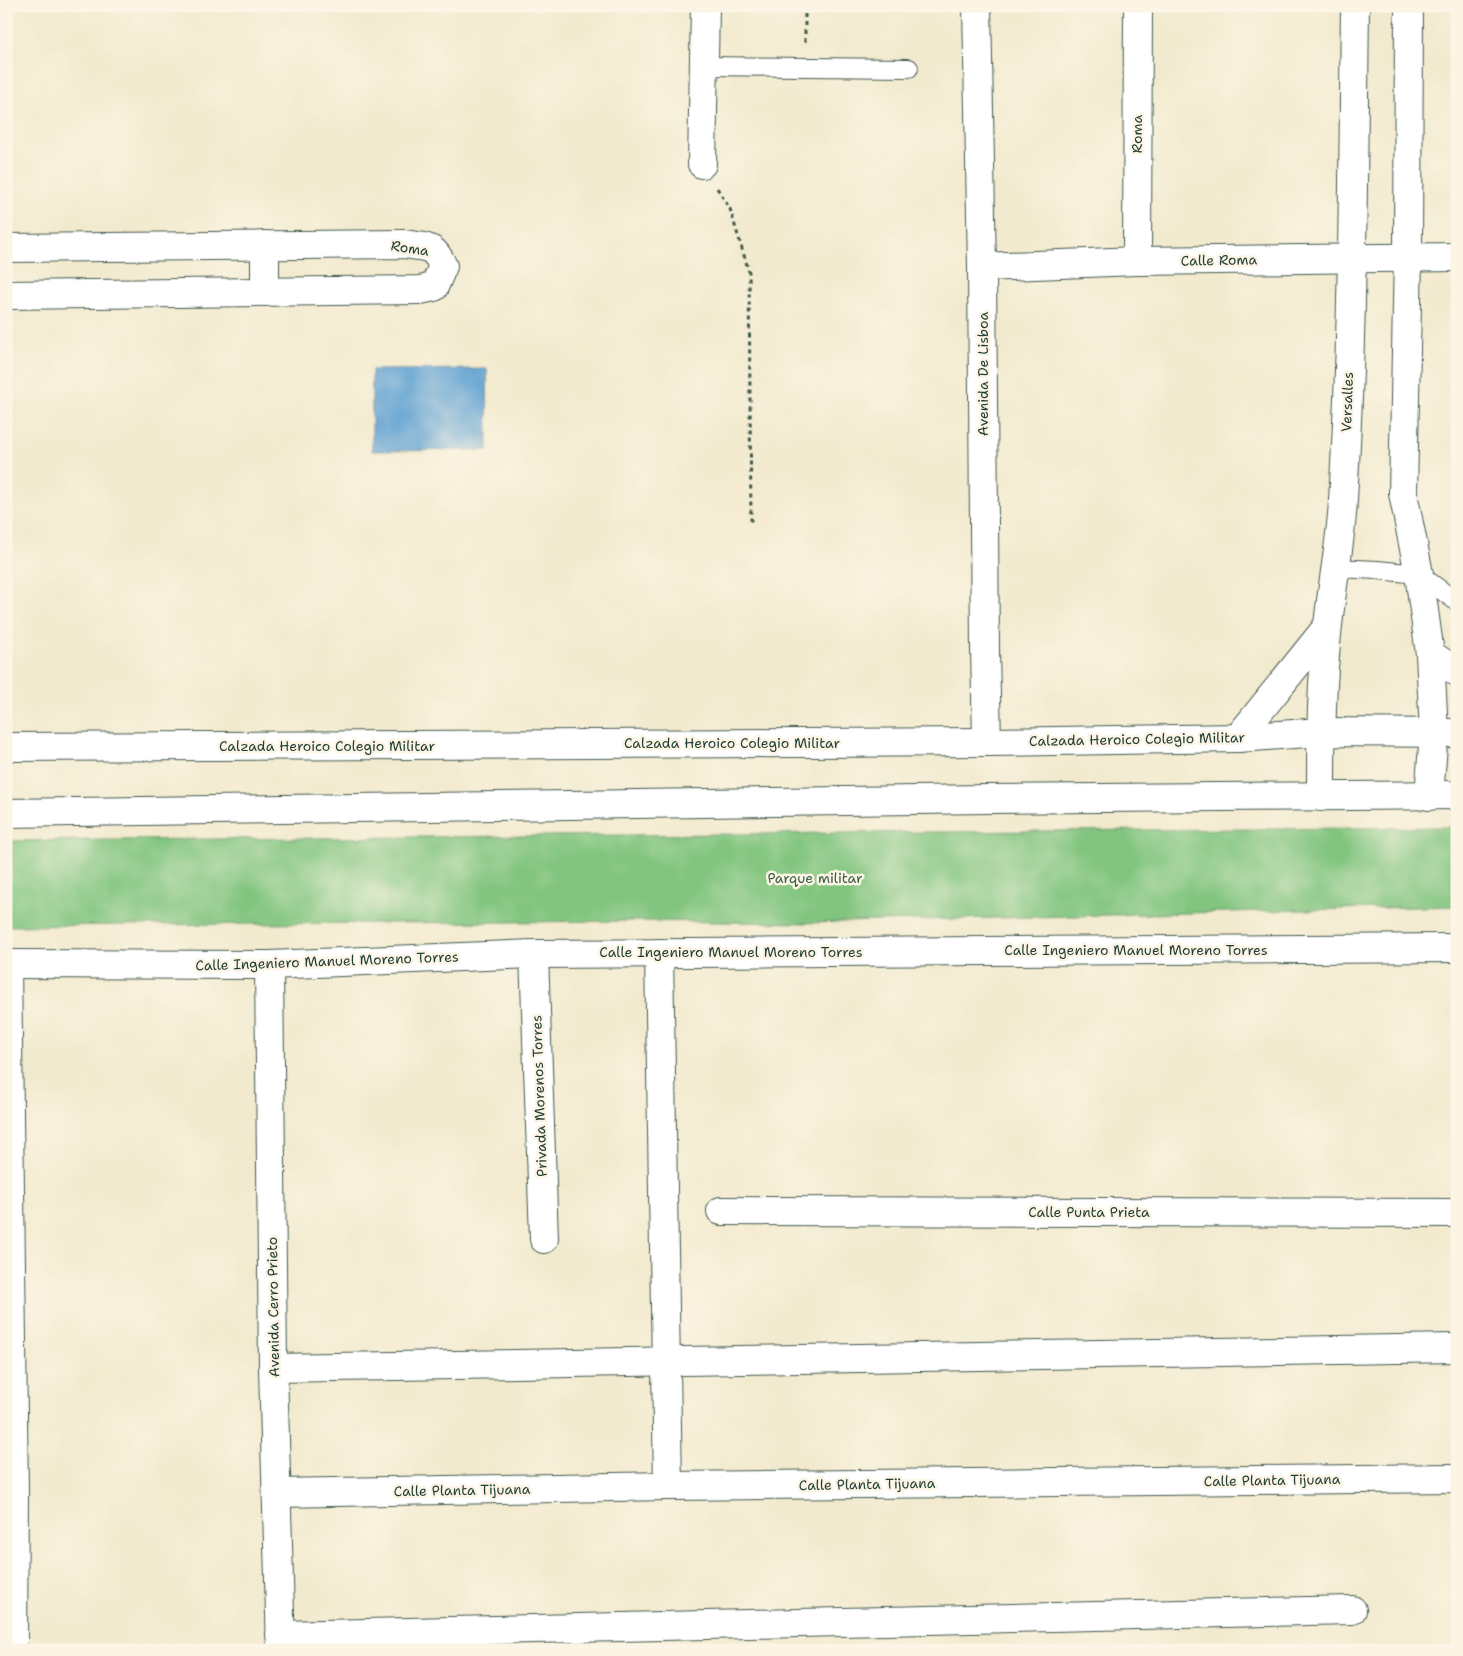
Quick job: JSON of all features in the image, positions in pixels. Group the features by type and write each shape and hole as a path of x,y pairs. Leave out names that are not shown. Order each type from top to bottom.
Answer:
{"street":[{"path":"702,164 705,6"},
{"name":"Avenida De Lisboa","path":"978,6 987,742"},
{"name":"Roma","path":"1137,261 1138,6"},
{"name":"Versalles","path":"1321,797 1321,732 1327,627 1343,501 1352,258 1355,6"},
{"path":"1409,6 1408,256 1403,493 1419,574 1430,654 1445,733 1429,796"},
{"name":"Roma","path":"6,248 404,244 431,249 437,253 443,266 434,287 420,290 6,295"},
{"path":"265,245 265,292"},
{"name":"Calle Roma","path":"982,267 1137,261 1408,256 1457,257"},
{"path":"1238,738 1327,627"},
{"path":"1430,654 1457,672"},
{"name":"Calzada Heroico Colegio Militar","path":"6,748 987,742 1238,738 1321,732 1445,733"},
{"path":"6,813 988,799 1457,795"},
{"name":"Calle Ingeniero Manuel Moreno Torres","path":"7,964 269,965 534,954 1457,948"},
{"path":"658,953 668,1486"},
{"name":"Privada Morenos Torres","path":"534,954 544,1238"},
{"path":"7,964 10,1492 13,1650"},
{"name":"Avenida Cerro Prieto","path":"269,965 273,1368 281,1642"},
{"name":"Calle Punta Prieta","path":"721,1211 1457,1214"},
{"path":"273,1368 1457,1348"},
{"name":"Calle Planta Tijuana","path":"277,1493 668,1486 1457,1478"},
{"path":"281,1642 1352,1610"}],"lane":[{"path":"704,66 909,68"},
{"path":"1336,568 1419,574 1457,602"}],"path":[{"path":"805,6 805,67"},
{"path":"702,164 730,210 749,272 751,524"}],"green space":[{"name":"Parque militar","path":"1457,827 1457,906 805,923 634,921 6,926 6,841"}],"water":[{"path":"487,369 488,450 372,451 372,370"}]}
